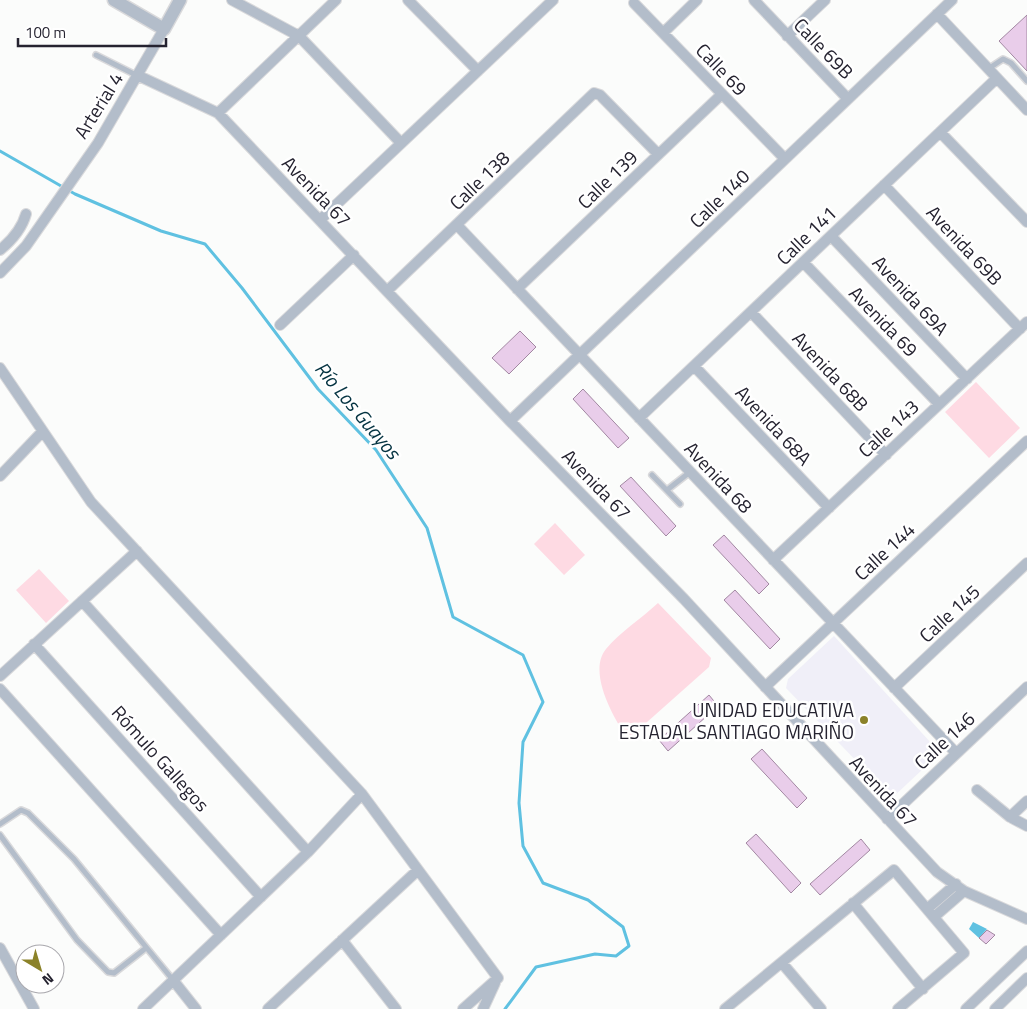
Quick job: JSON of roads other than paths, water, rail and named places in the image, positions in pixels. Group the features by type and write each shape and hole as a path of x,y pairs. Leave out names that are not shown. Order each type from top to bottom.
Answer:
{"street":[{"path":"114,0 164,29"},
{"name":"Arterial 4","path":"0,273 26,246 98,143 139,76 180,0"},
{"path":"232,0 299,36 401,143"},
{"path":"218,113 336,0"},
{"path":"408,0 478,71"},
{"path":"321,219 553,0"},
{"path":"663,32 698,0"},
{"name":"Calle 69B","path":"754,0 848,99"},
{"path":"788,36 826,0"},
{"name":"Calle 140","path":"510,421 952,0"},
{"name":"Calle 69","path":"634,3 785,159"},
{"path":"937,14 1027,110"},
{"name":"Avenida 67","path":"139,76 218,113 766,687 886,820 937,872 964,891 1027,919"},
{"name":"Calle 141","path":"639,418 997,78"},
{"name":"Calle 138","path":"387,291 594,93 600,95 658,154"},
{"name":"Calle 139","path":"517,289 722,94"},
{"path":"940,132 1027,222"},
{"name":"Avenida 69B","path":"884,185 1023,326"},
{"path":"0,250 8,243 24,222 26,214"},
{"name":"Avenida 68","path":"457,225 956,753"},
{"name":"Avenida 69A","path":"831,236 966,379"},
{"path":"280,325 354,255"},
{"name":"Avenida 69","path":"803,262 939,404"},
{"name":"Avenida 68B","path":"751,312 886,455"},
{"name":"Calle 143","path":"774,560 1023,326"},
{"name":"Avenida 68A","path":"694,366 829,508"},
{"path":"0,368 91,502 362,794 498,978"},
{"path":"0,476 42,432"},
{"name":"Calle 144","path":"766,687 1027,441"},
{"path":"0,676 137,551"},
{"name":"Calle 145","path":"894,688 1027,563"},
{"path":"82,601 308,852"},
{"name":"Rómulo Gallegos","path":"34,644 261,897"},
{"name":"Calle 146","path":"886,820 1027,687"},
{"path":"0,689 221,935"},
{"path":"977,790 1010,817 1027,826"},
{"path":"142,1009 308,852 362,794"},
{"path":"1010,817 1027,801"},
{"path":"268,1009 418,870"},
{"path":"726,1009 894,870 964,953 898,1009"},
{"path":"931,913 956,884"},
{"path":"931,913 964,891"},
{"path":"853,903 923,989"},
{"path":"342,940 396,1009"},
{"path":"0,948 34,1009"},
{"path":"966,1009 1027,951"},
{"path":"782,962 821,1009"},
{"path":"463,1009 498,978"},
{"path":"483,1009 498,978"},
{"path":"995,1009 1027,978"},
{"path":"173,980 196,1009"}],"lane":[{"path":"96,55 139,76"},
{"path":"988,69 1004,59 1011,63 1027,80"},
{"path":"667,490 690,472"},
{"path":"652,474 680,504"},
{"path":"0,824 21,810 28,813 74,859 173,980"},
{"path":"0,835 77,940 108,972 114,972 146,948"}],"water":[{"path":"973,922 987,929 979,938 969,929"}],"waterway":[{"name":"Río Los Guayos","path":"0,151 75,194 161,231 205,244 242,288 318,389 376,450 427,528 453,617 523,655 543,702 523,742 519,803 523,846 543,883 588,900 623,927 629,946 616,956 595,954 536,967 505,1009"}],"place":[{"name":"UNIDAD EDUCATIVA ESTADAL SANTIAGO MARIÑO","path":"864,720"}]}
